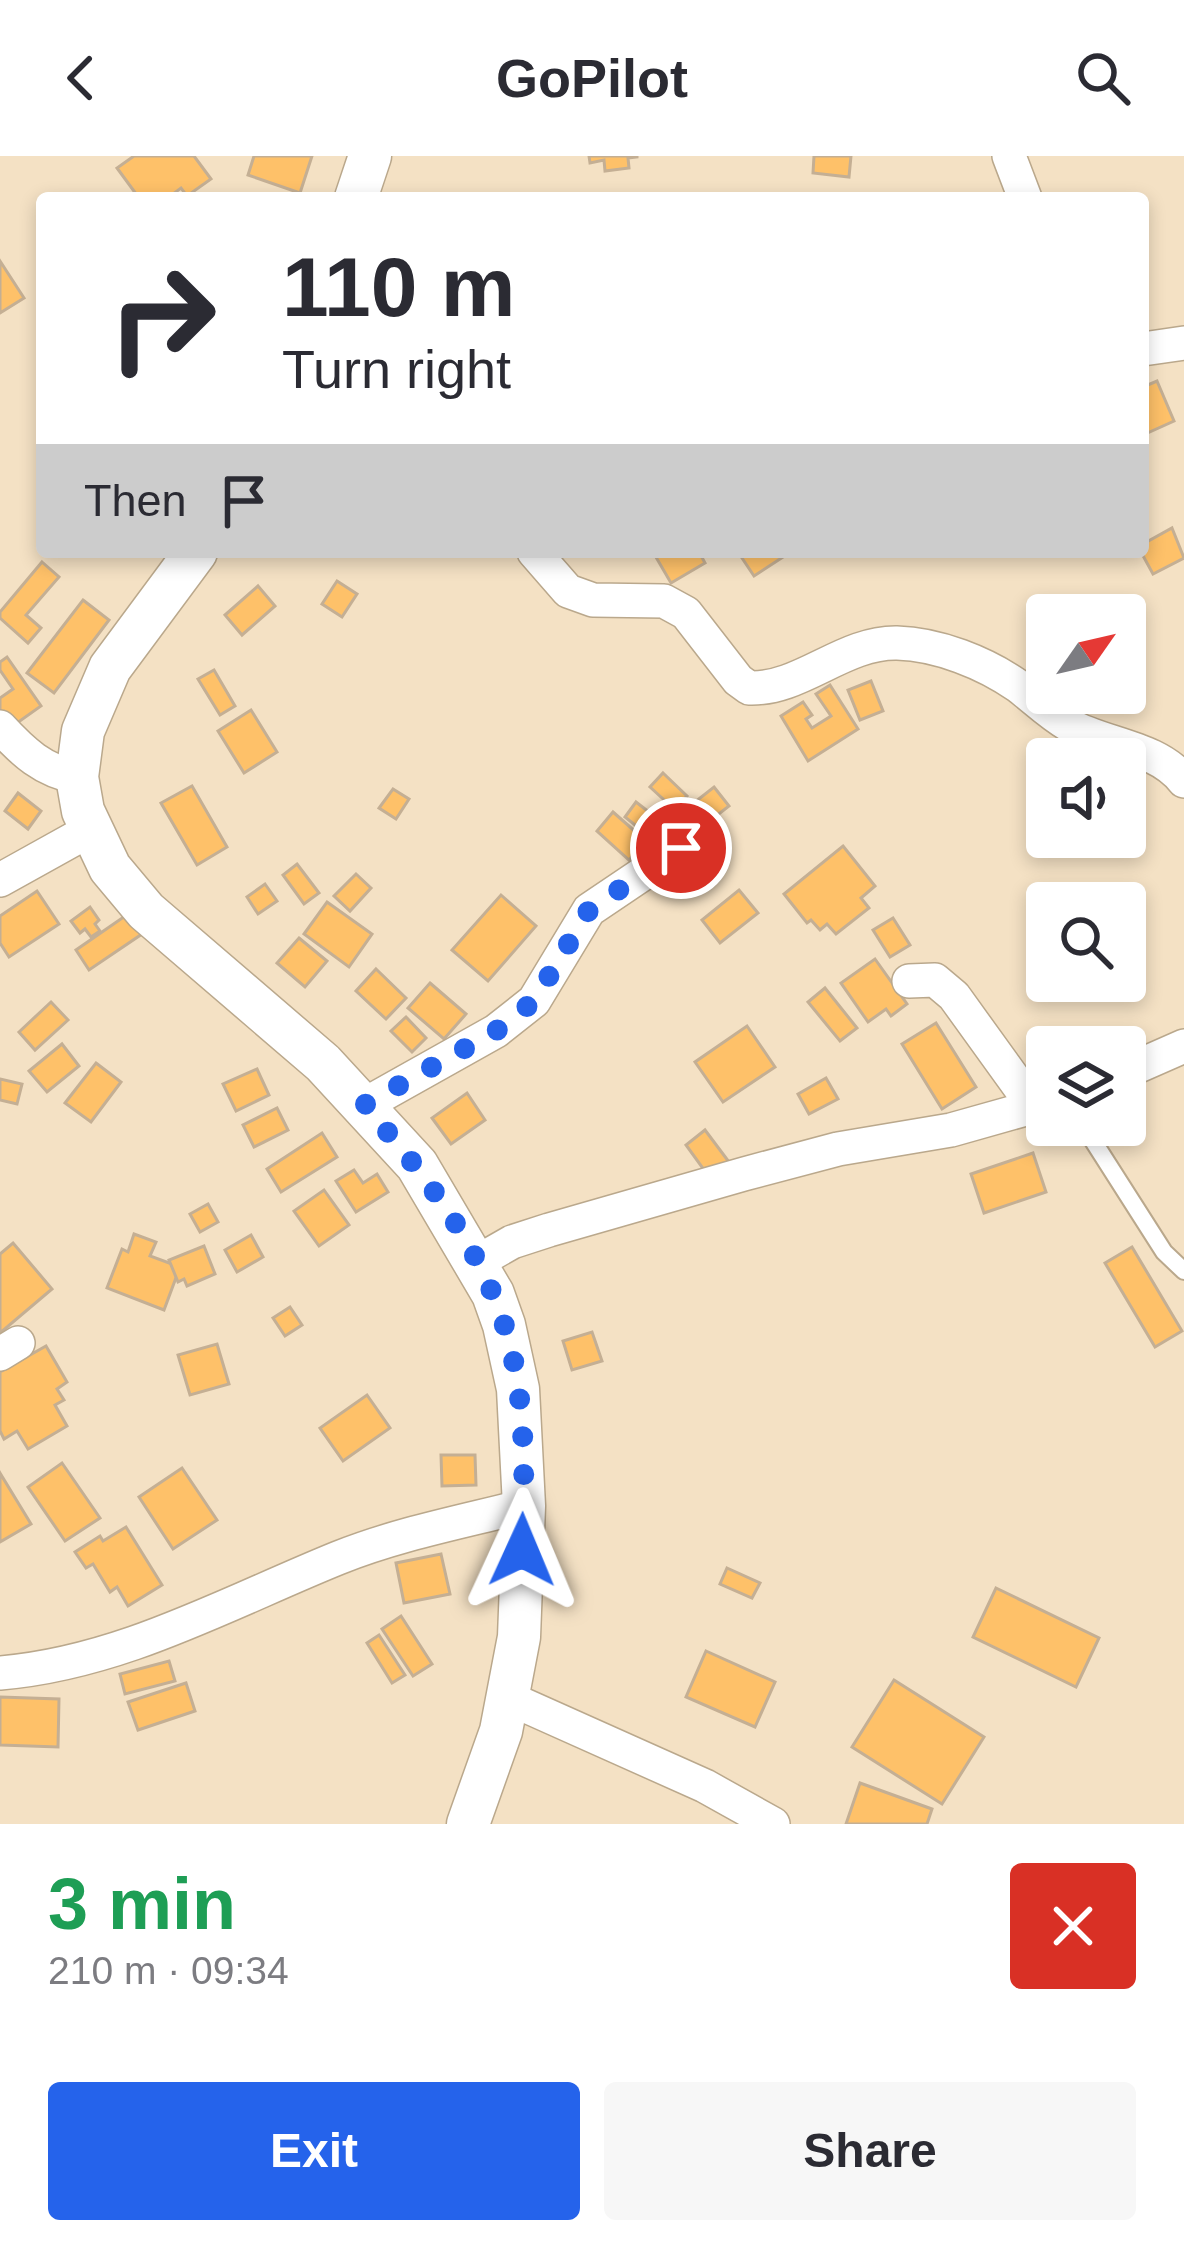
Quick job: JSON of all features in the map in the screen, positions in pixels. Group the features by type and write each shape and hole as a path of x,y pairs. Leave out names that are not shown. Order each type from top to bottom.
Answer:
{"street":[{"path":"358,192 370,156"},
{"path":"1009,156 1023,192"},
{"path":"1149,348 1184,344"},
{"path":"192,558 110,668 83,730 77,777 90,830 110,868 146,910 323,1063 416,1165 477,1262 504,1325 518,1389 524,1507 519,1637 501,1731 467,1824"},
{"path":"539,558 568,591 593,600 664,601 686,613 749,688 782,682 859,647 898,643 938,649 1016,685 1071,726 1149,755 1184,781"},
{"path":"0,727 42,766 77,777"},
{"path":"0,880 90,830"},
{"path":"364,1105 496,1031 534,1001 589,910 681,848"},
{"path":"910,981 935,980 954,996 1026,1086"},
{"path":"1146,1063 1184,1046"},
{"path":"477,1262 512,1242 744,1174 1026,1109"},
{"path":"0,1673 61,1663 176,1630 343,1556 405,1534 524,1507"},
{"path":"506,1697 705,1786 773,1824"}],"lane":[{"path":"1096,1146 1164,1252 1184,1271"}],"building":[{"path":"134,156 194,156 211,179 193,192 181,188 135,192 117,168"},
{"path":"254,156 312,156 300,192 248,175"},
{"path":"589,156 637,157 628,158 629,168 605,171 604,160 590,163"},
{"path":"814,156 851,156 849,177 813,173"},
{"path":"0,261 24,298 0,313"},
{"path":"1157,381 1174,421 1149,432 1149,384"},
{"path":"1172,528 1184,558 1153,574 1144,558 1149,558 1149,541"},
{"path":"656,558 702,558 705,563 671,583"},
{"path":"742,558 781,558 754,576"},
{"path":"42,562 59,577 26,615 41,628 28,643 0,618 0,612"},
{"path":"337,581 357,594 342,617 322,604"},
{"path":"258,586 275,606 242,635 225,615"},
{"path":"83,600 109,620 54,693 27,673"},
{"path":"7,657 41,706 10,728 0,715 0,698 13,689 0,670 0,662"},
{"path":"214,670 235,706 220,715 198,679"},
{"path":"871,681 883,711 860,720 848,690"},
{"path":"830,685 858,729 808,761 781,716 803,702 812,715 806,719 812,728 831,716 816,694"},
{"path":"251,710 277,752 244,773 218,731"},
{"path":"663,773 687,796 674,809 650,787"},
{"path":"192,786 227,847 197,865 161,803"},
{"path":"714,787 729,806 701,828 686,809"},
{"path":"393,789 409,799 396,819 379,808"},
{"path":"18,793 41,811 28,829 5,811"},
{"path":"636,802 658,819 646,834 625,817"},
{"path":"613,812 646,841 629,860 597,831"},
{"path":"843,846 875,886 861,898 869,908 836,934 827,924 820,930 811,920 807,923 784,894"},
{"path":"297,864 319,893 304,904 283,875"},
{"path":"356,874 371,888 350,911 334,896"},
{"path":"265,884 277,901 258,914 247,897"},
{"path":"739,890 758,913 720,943 702,920"},
{"path":"37,891 59,924 9,957 0,943 0,916"},
{"path":"501,895 536,926 488,981 452,950"},
{"path":"327,902 372,934 349,967 304,934"},
{"path":"90,907 100,931 91,937 85,929 80,933 71,921"},
{"path":"128,914 142,934 89,970 76,950"},
{"path":"893,918 910,945 890,957 873,930"},
{"path":"299,938 327,961 305,987 277,963"},
{"path":"875,959 907,1004 891,1016 886,1009 868,1022 841,983"},
{"path":"376,969 406,998 386,1019 356,991"},
{"path":"430,983 466,1014 444,1039 408,1008"},
{"path":"825,988 857,1028 840,1041 808,1002"},
{"path":"51,1002 68,1020 35,1050 19,1032"},
{"path":"406,1017 426,1038 412,1052 391,1031"},
{"path":"936,1023 976,1087 942,1109 902,1044"},
{"path":"747,1026 775,1067 723,1102 695,1062"},
{"path":"62,1044 79,1066 47,1092 29,1071"},
{"path":"96,1063 121,1082 91,1122 65,1103"},
{"path":"257,1069 269,1095 236,1111 223,1084"},
{"path":"826,1078 838,1099 809,1114 798,1094"},
{"path":"0,1079 22,1084 17,1104 0,1100"},
{"path":"467,1093 485,1120 451,1144 432,1118"},
{"path":"277,1108 288,1130 254,1147 243,1125"},
{"path":"705,1130 732,1166 712,1181 686,1145"},
{"path":"322,1133 337,1157 281,1192 267,1169"},
{"path":"1033,1153 1046,1192 984,1213 971,1174"},
{"path":"354,1170 363,1183 377,1174 388,1192 356,1212 336,1181"},
{"path":"324,1190 349,1225 319,1246 294,1211"},
{"path":"208,1204 218,1222 200,1232 190,1214"},
{"path":"134,1234 156,1242 150,1256 180,1267 164,1310 107,1288 122,1249 128,1252"},
{"path":"251,1235 263,1257 237,1272 225,1250"},
{"path":"13,1243 52,1289 0,1333 0,1254"},
{"path":"204,1246 215,1274 187,1286 184,1279 178,1282 169,1260"},
{"path":"1132,1247 1182,1331 1155,1347 1105,1263"},
{"path":"290,1307 302,1325 285,1336 273,1318"},
{"path":"592,1332 602,1361 572,1370 563,1341"},
{"path":"217,1344 229,1384 190,1395 178,1355"},
{"path":"46,1346 67,1382 57,1389 64,1400 55,1405 67,1426 28,1449 17,1431 4,1439 0,1431 0,1372"},
{"path":"367,1395 390,1428 343,1461 320,1428"},
{"path":"441,1455 475,1455 476,1485 442,1486"},
{"path":"62,1463 100,1518 65,1541 28,1487"},
{"path":"182,1468 217,1520 173,1549 139,1497"},
{"path":"0,1473 31,1524 0,1542"},
{"path":"126,1527 162,1585 128,1606 117,1587 110,1592 93,1564 86,1568 75,1552"},
{"path":"441,1554 450,1594 404,1603 396,1563"},
{"path":"727,1568 760,1583 752,1598 720,1584"},
{"path":"996,1588 1099,1638 1076,1687 973,1637"},
{"path":"401,1616 432,1664 413,1676 382,1629"},
{"path":"379,1635 405,1675 392,1683 367,1643"},
{"path":"706,1651 775,1682 755,1727 686,1697"},
{"path":"169,1661 175,1681 125,1694 120,1674"},
{"path":"894,1680 984,1737 942,1804 852,1747"},
{"path":"186,1683 195,1711 138,1730 128,1702"},
{"path":"0,1697 59,1699 58,1747 0,1745"},
{"path":"860,1783 932,1809 927,1824 846,1824"}],"route":[{"path":"522,1550 518,1389 493,1294 416,1165 364,1105 439,1066 534,1001 589,910 681,848"}]}
